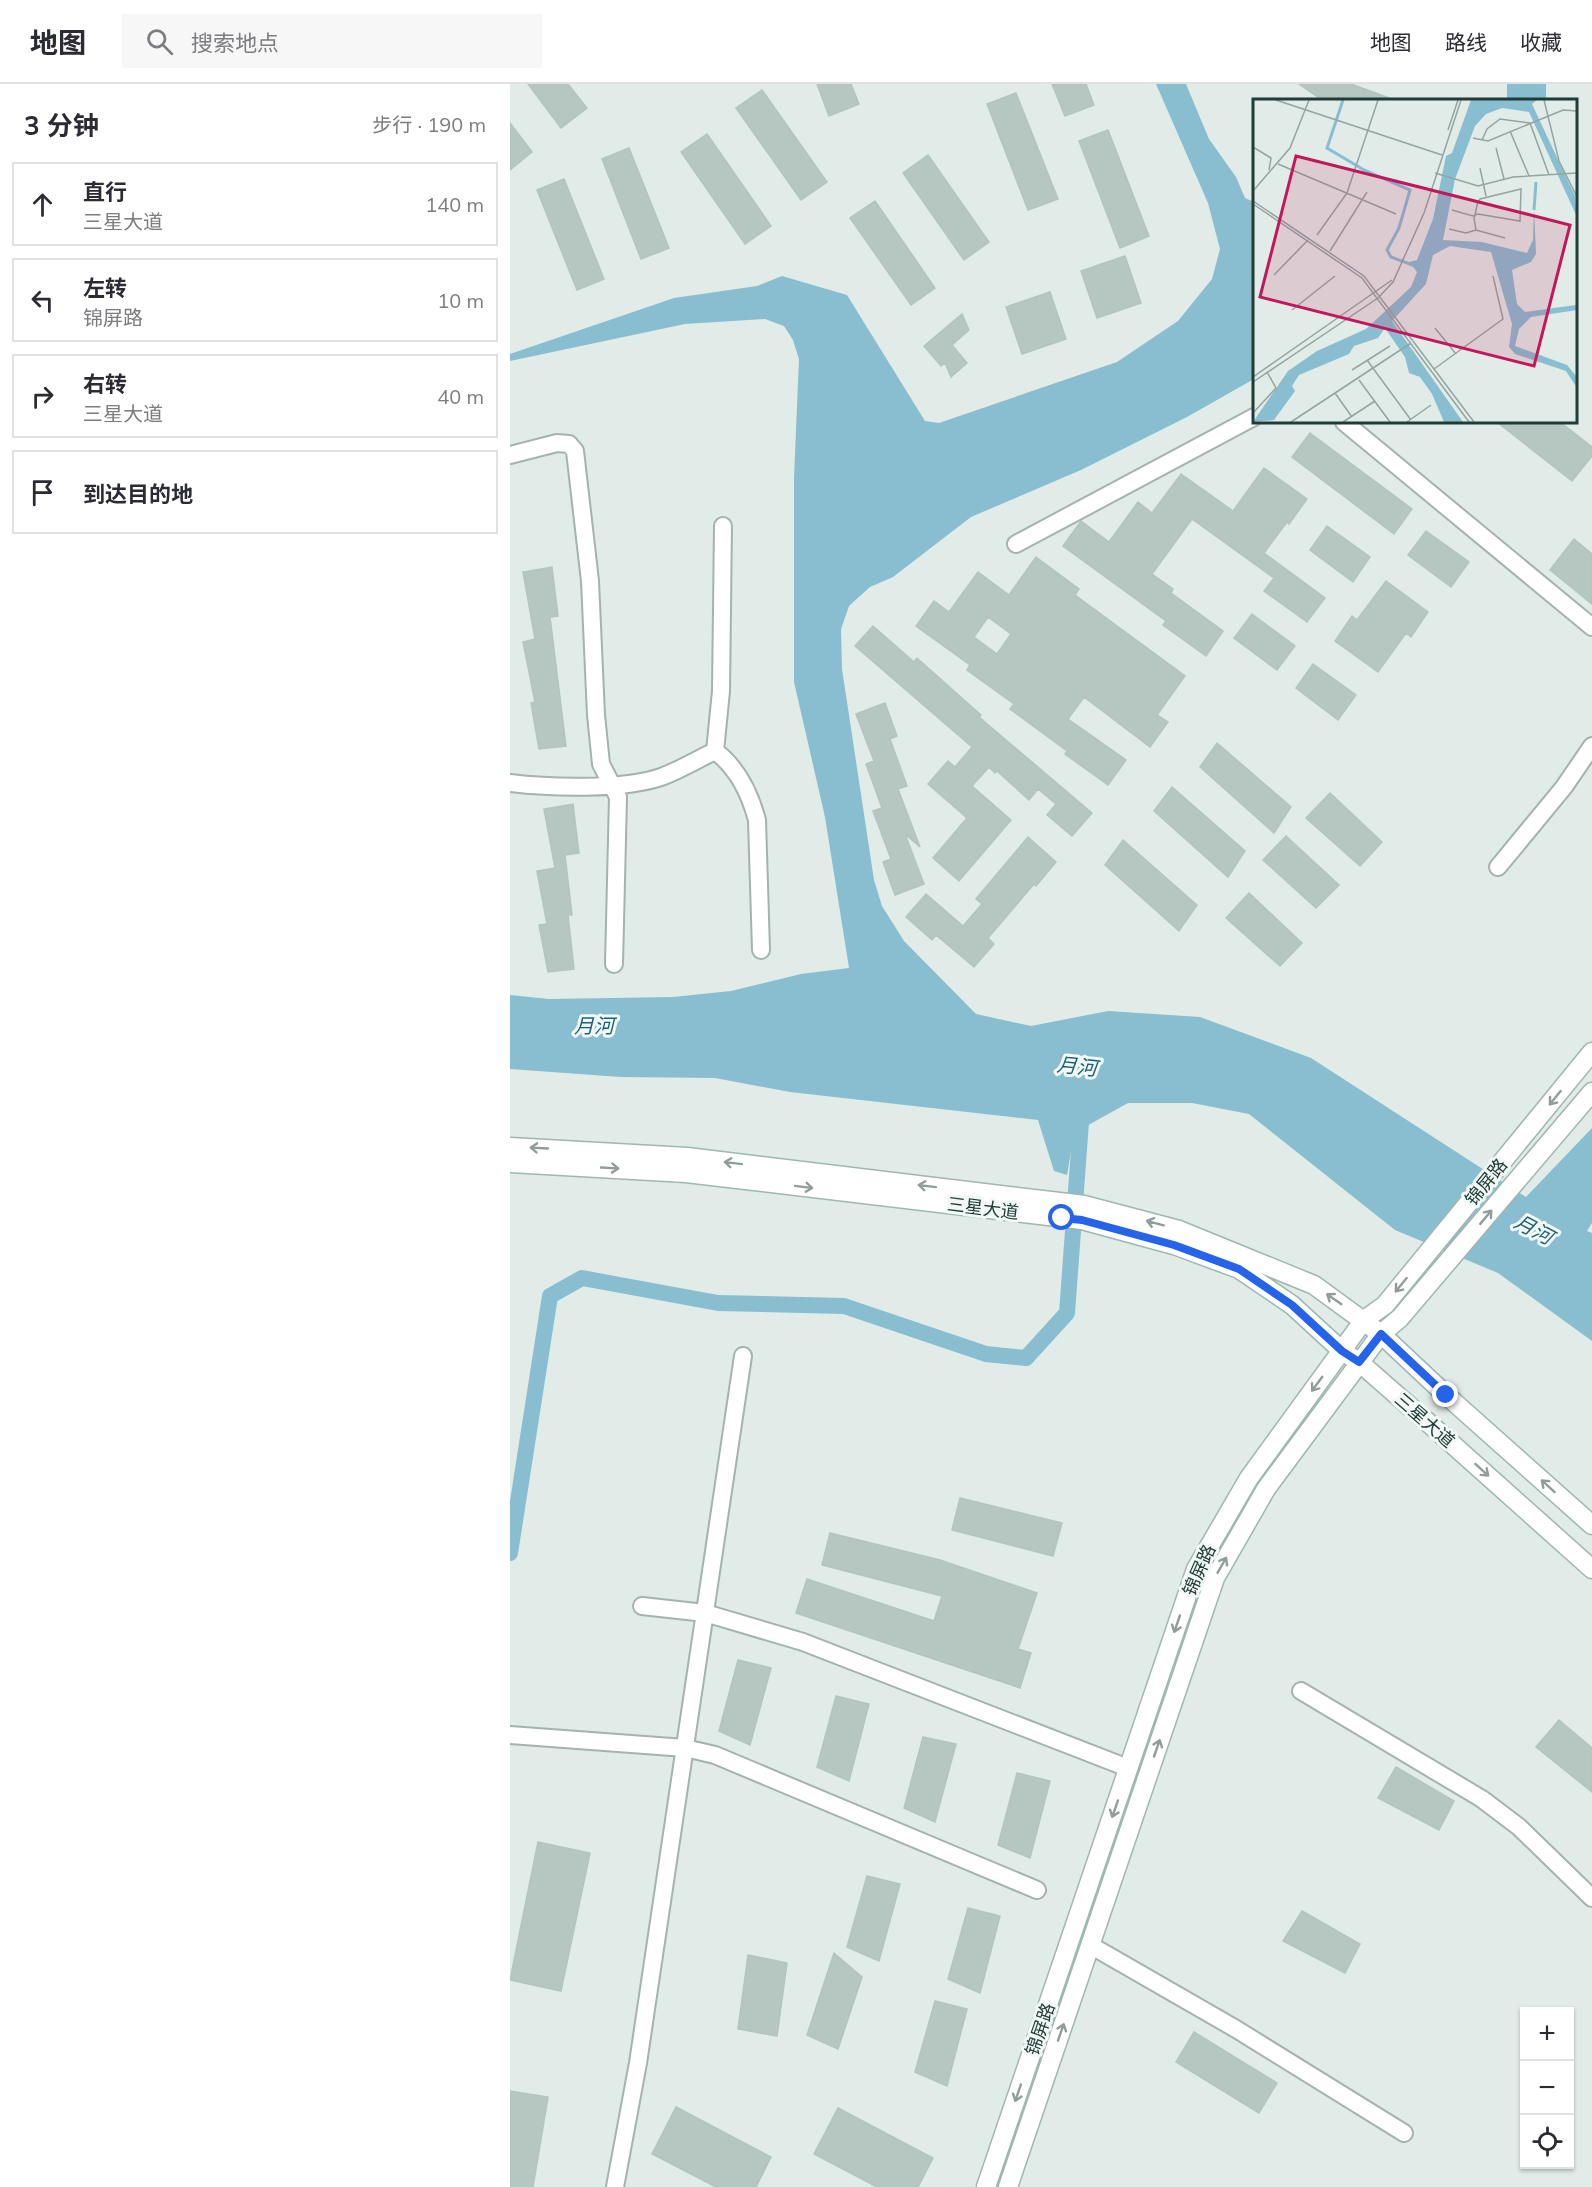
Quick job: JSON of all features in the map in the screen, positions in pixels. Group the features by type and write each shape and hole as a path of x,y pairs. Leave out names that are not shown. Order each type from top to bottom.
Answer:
{"street":[{"path":"1016,544 1253,418"},
{"path":"1345,423 1592,627"},
{"path":"510,455 557,443 569,444 575,451 590,581 596,715 601,764 618,797 615,964"},
{"path":"723,526 721,691 715,751 745,784 757,820 761,950"},
{"path":"1498,867 1564,787 1592,746"},
{"path":"510,783 534,786 634,784 662,777 715,751"},
{"name":"锦屏路","path":"986,2187 1196,1569 1249,1478 1364,1320 1385,1305 1592,1053"},
{"name":"锦屏路","path":"1008,2187 1215,1578 1266,1489 1359,1362 1381,1334 1400,1318 1592,1092"},
{"name":"三星大道","path":"510,1147 687,1157 1065,1210 1179,1230 1314,1285 1364,1320 1592,1525"},
{"name":"三星大道","path":"510,1162 686,1173 1065,1210"},
{"name":"三星大道","path":"1088,1214 1239,1269 1292,1305 1592,1569"},
{"path":"615,2187 638,2063 743,1356"},
{"path":"642,1605 705,1613 803,1642 1128,1768"},
{"path":"1302,1691 1482,1798 1519,1827 1592,1898"},
{"path":"510,1735 685,1748 715,1755 1037,1890"},
{"path":"1090,1945 1236,2029 1404,2133"}],"water":[{"name":"月河","path":"1156,84 1186,84 1209,139 1236,177 1245,198 1253,202 1253,380 1187,417 1081,470 971,517 893,577 870,587 849,606 841,629 842,669 874,880 882,906 904,941 976,1014 1031,1026 1108,1011 1200,1017 1311,1058 1526,1197 1592,1128 1592,1223 1587,1231 1592,1233 1592,1341 1498,1273 1395,1230 1249,1114 1192,1103 1128,1103 1074,1133 1067,1175 1054,1171 1038,1120 790,1092 715,1078 621,1077 510,1069 510,995 549,999 673,997 731,991 801,974 849,968 825,817 794,682 794,478 799,359 793,340 784,326 765,319 685,324 510,361 510,354 674,298 757,286 782,276 847,295 925,421 939,423 1117,362 1178,321 1212,279 1220,249 1208,203"},
{"path":"1507,84 1546,84 1546,99 1507,99"}],"building":[{"path":"528,84 568,84 587,108 561,128"},
{"path":"817,84 851,84 859,104 829,116"},
{"path":"1052,84 1086,84 1094,105 1065,116"},
{"path":"1299,84 1351,84 1392,99 1321,99"},
{"path":"762,90 827,182 801,200 736,108"},
{"path":"1016,93 1058,199 1028,210 987,104"},
{"path":"510,123 532,152 510,170"},
{"path":"1108,130 1149,236 1120,248 1079,141"},
{"path":"707,134 771,226 745,244 681,152"},
{"path":"629,148 669,248 641,259 602,159"},
{"path":"928,155 989,242 964,260 903,173"},
{"path":"564,179 604,279 577,290 537,190"},
{"path":"875,201 935,288 911,305 850,218"},
{"path":"1125,256 1141,303 1097,318 1081,271"},
{"path":"1050,292 1066,339 1022,354 1006,307"},
{"path":"962,314 969,330 952,345 967,363 951,377 945,363 941,366 924,346"},
{"path":"1498,423 1561,423 1592,447 1592,456 1572,481"},
{"path":"1310,433 1412,509 1394,534 1292,457"},
{"path":"1264,468 1307,499 1264,553 1325,598 1307,622 1264,591 1274,578 1192,519 1152,574 1173,589 1171,593 1223,631 1206,656 1163,625 1166,621 1063,546 1081,521 1109,542 1138,502 1152,513 1181,474 1233,511"},
{"path":"1327,526 1370,557 1353,582 1310,550"},
{"path":"1426,531 1469,562 1451,587 1408,555"},
{"path":"1574,539 1592,554 1592,604 1550,570"},
{"path":"1036,557 1079,589 1075,595 1185,676 1157,715 1168,722 1150,747 1084,697 1068,719 1126,760 1108,785 1065,754 1067,751 1010,709 1014,704 967,670 970,665 916,626 934,601 949,612 978,572 1009,595","holes":["988,617 1011,634 997,654 974,637"]},
{"path":"552,567 558,616 550,617 566,746 539,749 531,703 535,702 523,642 535,639 523,572"},
{"path":"1386,581 1428,612 1411,637 1406,633 1378,672 1335,641 1352,616 1357,620"},
{"path":"1252,614 1295,646 1277,670 1234,638"},
{"path":"873,626 914,662 917,658 981,715 979,717 1092,813 1072,836 1047,815 1056,804 1038,789 1029,800 997,771 995,773 989,767 972,786 1011,820 959,881 933,858 967,818 928,784 948,761 955,767 972,747 855,646"},
{"path":"1313,664 1356,695 1338,720 1296,688"},
{"path":"885,703 897,736 890,739 907,786 898,789 920,847 905,834 924,884 895,895 883,862 891,859 873,811 882,808 866,764 874,761 856,714"},
{"path":"1217,743 1291,807 1274,833 1200,767"},
{"path":"1172,787 1245,851 1228,877 1154,811"},
{"path":"1330,793 1382,842 1360,866 1306,818"},
{"path":"573,804 579,853 565,855 572,915 568,915 574,969 548,972 539,925 547,924 537,871 555,868 544,809"},
{"path":"1286,836 1339,885 1316,908 1263,860"},
{"path":"1028,837 1056,862 988,938 994,944 974,967 936,935 932,940 906,917 926,894 963,926 982,904 976,899"},
{"path":"1123,840 1197,905 1179,931 1105,865"},
{"path":"1249,893 1302,943 1280,966 1226,918"},
{"path":"960,1498 1062,1523 1053,1556 952,1530"},
{"path":"830,1533 940,1560 1037,1593 1018,1649 1031,1653 1020,1688 796,1613 807,1579 934,1621 942,1596 822,1565"},
{"path":"738,1660 771,1668 750,1745 719,1731"},
{"path":"836,1696 869,1704 849,1781 817,1767"},
{"path":"1559,1720 1592,1748 1592,1792 1536,1747"},
{"path":"923,1737 956,1744 935,1822 904,1808"},
{"path":"1396,1767 1454,1801 1439,1830 1378,1798"},
{"path":"1017,1773 1050,1781 1030,1858 998,1845"},
{"path":"538,1842 590,1853 561,1991 510,1980"},
{"path":"867,1876 900,1884 879,1961 847,1947"},
{"path":"968,1908 1000,1916 980,1993 948,1979"},
{"path":"1302,1911 1360,1944 1345,1973 1283,1941"},
{"path":"834,1953 862,1977 838,2049 807,2035"},
{"path":"748,1955 787,1963 777,2036 738,2029"},
{"path":"935,2001 967,2009 947,2086 915,2072"},
{"path":"1194,2032 1277,2083 1259,2113 1176,2062"},
{"path":"510,2091 548,2097 533,2187 510,2187"},
{"path":"676,2107 771,2157 756,2187 716,2187 652,2154"},
{"path":"838,2108 933,2158 918,2187 877,2187 814,2154"}],"waterway":[{"path":"510,1553 550,1296 582,1278 718,1303 844,1306 986,1354 1026,1358 1067,1313 1081,1122 1086,1108"}],"route":[{"path":"1062,1218 1082,1220 1174,1245 1239,1269 1292,1305 1342,1351 1359,1362 1381,1334 1446,1395"}]}
